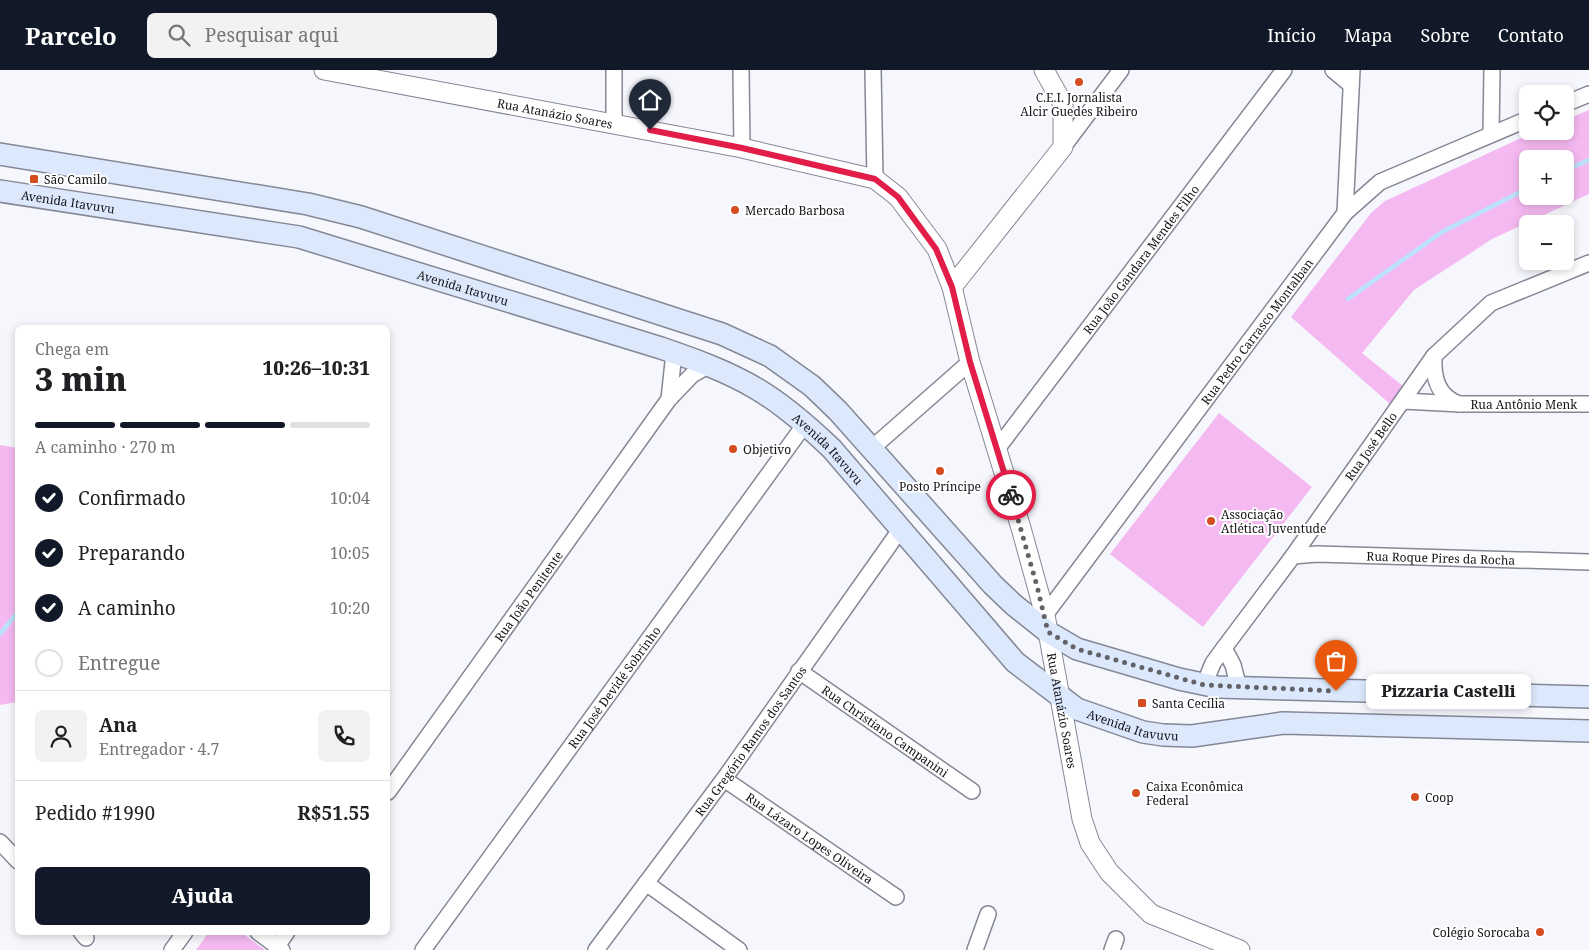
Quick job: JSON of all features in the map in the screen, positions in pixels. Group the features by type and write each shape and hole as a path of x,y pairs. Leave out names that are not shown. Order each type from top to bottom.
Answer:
{"main road":[{"path":"0,154 308,204 361,217 722,334 770,356 812,386 838,410 993,585 1014,605 1046,624 1077,649 1204,685 1239,688 1589,697"},
{"name":"Avenida Itavuvu","path":"0,191 299,237 674,353 708,366 756,389 805,424 832,449 1015,662 1077,709 1143,732 1192,736 1283,723 1589,730"},
{"path":"861,484 860,467 864,458 872,450"}],"street":[{"name":"Rua Atanázio Soares","path":"324,70 742,148 875,179 898,197 936,249 952,287 970,362 997,449 1046,624 1082,820 1090,843 1110,872 1151,914 1240,950"},
{"path":"614,70 614,123"},
{"path":"741,70 742,148"},
{"path":"873,70 875,179"},
{"path":"1044,70 1063,104 1063,147"},
{"path":"952,287 1063,147 1121,70"},
{"name":"Rua João Gandara Mendes Filho","path":"997,449 1284,70"},
{"path":"1333,70 1351,86"},
{"path":"1345,213 1352,70"},
{"path":"1491,134 1492,70"},
{"path":"1574,100 1589,94"},
{"path":"1063,104 1080,110 1091,110"},
{"name":"Rua Pedro Carrasco Montalban","path":"1046,624 1345,213 1380,182 1519,123"},
{"name":"Rua José Bello","path":"1204,685 1224,648 1293,556 1434,356 1491,303 1589,263"},
{"name":"Rua João Penitente","path":"669,399 674,353"},
{"name":"Rua Antônio Menk","path":"1434,356 1433,375 1440,390 1451,401 1460,404"},
{"path":"872,450 970,362"},
{"name":"Rua João Penitente","path":"390,789 669,399 692,375 708,366"},
{"name":"Rua Antônio Menk","path":"1403,401 1460,404 1589,404"},
{"name":"Rua José Devidé Sobrinho","path":"423,950 805,424"},
{"name":"Rua Gregório Ramos dos Santos","path":"596,950 724,779 900,530"},
{"name":"Rua Roque Pires da Rocha","path":"1293,556 1317,554 1589,562"},
{"path":"1224,648 1233,665 1239,688"},
{"name":"Rua Christiano Campanini","path":"799,671 972,791"},
{"name":"Rua Lázaro Lopes Oliveira","path":"724,779 896,897"},
{"path":"0,842 15,859"},
{"path":"646,883 739,950"},
{"path":"975,950 988,914"},
{"path":"172,950 183,935"},
{"path":"262,935 280,948 286,935"}],"shaded area":[{"path":"1589,110 1589,194 1574,201 1574,150 1519,150 1519,205 1565,205 1544,215 1519,215 1519,226 1492,239 1414,290 1362,353 1404,387 1390,404 1291,317 1371,213 1385,201 1519,139 1574,140 1574,116"},
{"name":"Associação Atlética Juventude","path":"1219,413 1312,487 1203,627 1110,554"},
{"path":"0,445 15,448 15,702 0,705"},
{"path":"207,935 245,935 265,950 196,950"}],"waterway":[{"path":"1574,166 1589,160"},
{"path":"1348,299 1442,232 1519,193"},
{"path":"0,634 15,616"}],"way so far":[{"path":"1011,495 1045,615 1048,632 1077,649 1204,685 1336,691"}],"place":[{"name":"C.E.I. Jornalista Alcir Guedes Ribeiro","path":"1079,82"},
{"name":"São Camilo","path":"34,179"},
{"name":"Mercado Barbosa","path":"735,210"},
{"name":"Objetivo","path":"733,449"},
{"name":"Posto Príncipe","path":"940,471"},
{"name":"Associação Atlética Juventude","path":"1211,521"},
{"name":"Pizzaria Castelli","path":"1336,691"},
{"name":"Santa Cecília","path":"1142,703"},
{"name":"Caixa Econômica Federal","path":"1136,793"},
{"name":"Coop","path":"1415,797"},
{"name":"Colégio Sorocaba","path":"1540,932"}],"route":[{"path":"650,130 742,148 875,179 898,197 936,249 952,287 970,362 1011,495"}]}
